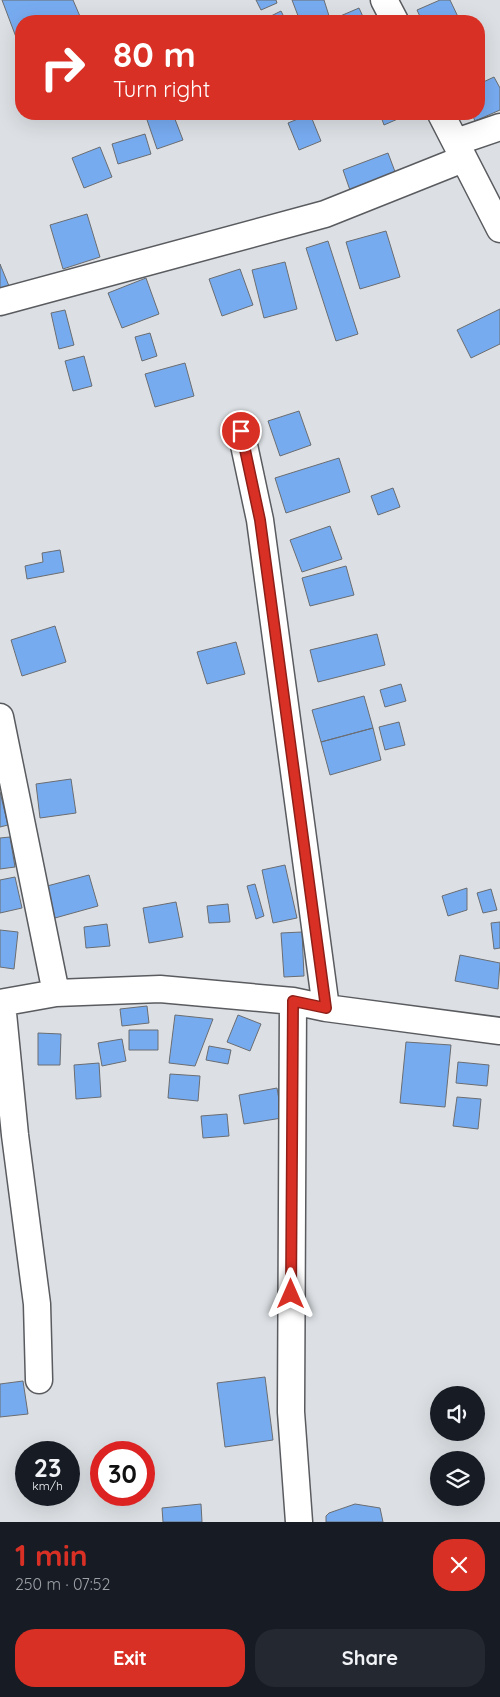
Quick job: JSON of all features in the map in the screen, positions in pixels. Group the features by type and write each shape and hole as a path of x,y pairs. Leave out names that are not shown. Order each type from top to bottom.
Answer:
{"street":[{"path":"384,0 392,15"},
{"path":"444,120 500,229"},
{"path":"0,302 325,214 459,151 500,127"},
{"path":"241,431 260,520 326,1008"},
{"path":"0,716 56,993"},
{"path":"39,1380 37,1304 15,1135 1,1003 56,993 160,989 293,1001 326,1008 500,1031"},
{"path":"293,1001 291,1412 299,1522"}],"building":[{"path":"2,0 73,0 79,15 15,15 15,34"},
{"path":"256,0 276,0 277,3 261,10"},
{"path":"292,0 324,0 329,15 298,15"},
{"path":"440,0 450,0 457,15 419,15 417,10"},
{"path":"359,8 362,15 343,15"},
{"path":"281,11 283,15 273,15"},
{"path":"494,77 500,88 500,110 485,117 485,81"},
{"path":"147,120 175,120 183,140 157,149"},
{"path":"295,120 312,120 321,141 299,150 288,123"},
{"path":"382,120 395,120 384,125"},
{"path":"145,134 151,154 118,164 112,144"},
{"path":"100,147 112,177 84,188 72,158"},
{"path":"388,153 397,177 351,193 343,170"},
{"path":"87,214 100,257 63,269 50,225"},
{"path":"386,231 400,277 360,289 346,242"},
{"path":"328,241 358,334 336,341 306,248"},
{"path":"285,262 297,309 264,318 252,270"},
{"path":"0,264 11,291 0,296"},
{"path":"240,269 253,305 222,316 209,279"},
{"path":"146,278 159,314 122,328 108,293"},
{"path":"500,309 500,344 471,358 457,330"},
{"path":"65,310 74,345 59,349 51,313"},
{"path":"150,333 157,356 142,361 135,337"},
{"path":"84,356 92,386 73,391 65,361"},
{"path":"185,363 194,396 155,407 145,374"},
{"path":"299,411 311,445 280,456 268,421"},
{"path":"339,458 350,492 286,513 275,478"},
{"path":"393,488 400,507 378,515 371,496"},
{"path":"330,526 342,559 302,572 290,540"},
{"path":"60,550 64,572 27,579 25,566 43,562 42,553"},
{"path":"346,566 354,595 310,606 302,578"},
{"path":"55,626 66,662 22,676 11,640"},
{"path":"377,634 385,665 318,682 310,650"},
{"path":"236,642 245,674 207,684 197,652"},
{"path":"401,684 406,701 385,707 380,690"},
{"path":"364,696 373,728 321,742 312,710"},
{"path":"399,722 405,745 385,750 379,727"},
{"path":"373,728 381,760 330,775 321,742"},
{"path":"71,779 76,813 40,818 36,784"},
{"path":"0,792 8,825 0,827"},
{"path":"10,837 15,867 0,869 0,838"},
{"path":"285,865 297,918 273,923 262,870"},
{"path":"89,875 98,906 55,918 47,886"},
{"path":"15,877 22,908 0,913 0,880"},
{"path":"255,884 264,916 256,919 247,886"},
{"path":"467,888 467,910 448,916 442,896"},
{"path":"491,889 497,910 483,913 477,893"},
{"path":"176,902 183,937 149,943 143,908"},
{"path":"228,904 230,922 209,923 207,906"},
{"path":"500,922 500,948 494,949 491,923"},
{"path":"107,924 110,946 86,948 84,927"},
{"path":"0,930 18,932 14,969 0,967"},
{"path":"302,932 304,976 284,977 281,933"},
{"path":"460,955 500,963 498,989 455,981"},
{"path":"147,1006 149,1023 122,1026 120,1009"},
{"path":"175,1015 213,1019 195,1066 169,1063"},
{"path":"238,1015 261,1024 250,1051 227,1042"},
{"path":"129,1030 158,1030 158,1050 129,1050"},
{"path":"38,1033 61,1034 60,1065 38,1065"},
{"path":"122,1039 126,1061 102,1066 98,1043"},
{"path":"406,1042 451,1045 445,1107 400,1103"},
{"path":"209,1046 231,1050 228,1064 206,1060"},
{"path":"458,1062 489,1065 487,1086 456,1083"},
{"path":"99,1063 101,1097 76,1099 74,1065"},
{"path":"170,1074 200,1076 198,1101 168,1098"},
{"path":"277,1088 282,1118 244,1124 239,1095"},
{"path":"457,1097 481,1099 478,1129 453,1126"},
{"path":"227,1114 229,1136 203,1138 201,1116"},
{"path":"265,1377 273,1440 225,1447 217,1383"},
{"path":"23,1381 28,1414 0,1417 0,1384"},
{"path":"201,1504 202,1522 163,1522 162,1508"},
{"path":"355,1504 380,1508 383,1522 326,1522 326,1516 329,1513"}],"route":[{"path":"241,431 260,520 326,1008 293,1001 291,1294"}]}
